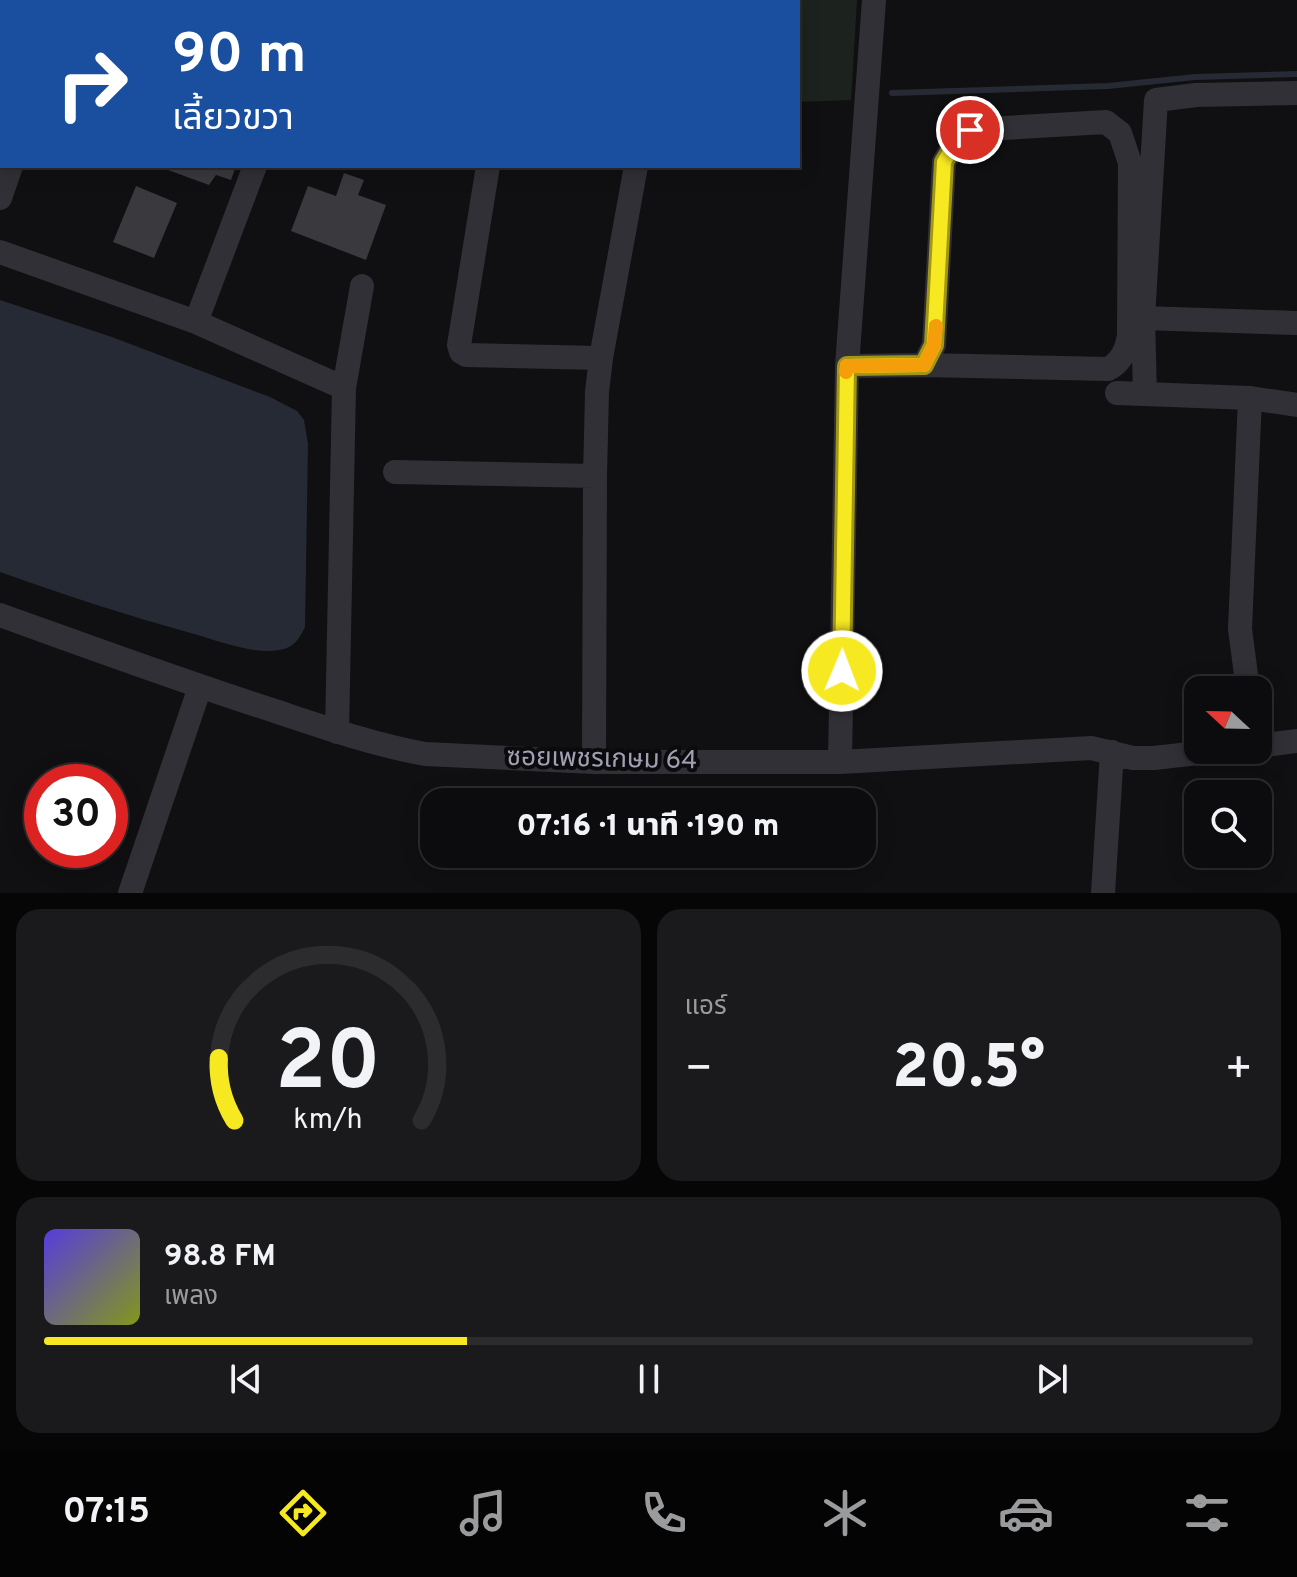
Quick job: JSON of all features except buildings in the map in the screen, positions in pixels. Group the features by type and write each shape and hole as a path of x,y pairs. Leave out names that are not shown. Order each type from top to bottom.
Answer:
{"street":[{"path":"840,762 847,366 874,0"},
{"path":"1145,394 1143,318 1156,100 1196,95 1297,93"},
{"path":"847,366 1108,369 1114,366 1127,349 1129,335 1130,163 1120,133 1106,122 970,130 954,145 944,162 934,345 924,365"},
{"path":"0,198 10,168"},
{"path":"196,322 254,168"},
{"path":"488,168 459,345 461,352 466,355 601,358"},
{"path":"594,762 597,392 636,168"},
{"path":"0,252 196,322 344,388"},
{"path":"337,732 344,388 362,286"},
{"path":"1143,318 1297,323"},
{"path":"1117,393 1250,398 1297,405"},
{"path":"1246,676 1240,629 1250,398"},
{"path":"395,472 595,476"},
{"name":"ซอยเพชรเกษม 64","path":"0,615 200,687 337,732 425,754 594,762 840,762 1091,748 1133,758 1184,755"},
{"path":"130,893 200,687"},
{"path":"1272,744 1297,741"},
{"path":"1103,893 1112,752"}],"shaded area":[{"path":"800,0 857,0 851,100 800,102"},
{"path":"0,300 112,337 270,397 297,411 304,420 308,444 305,627 292,645 269,651 236,646 121,613 0,572"}],"waterway":[{"path":"892,93 1108,86 1195,77 1297,74"}],"slow traffic":[{"path":"846,372 847,366 924,365 934,345 936,326"}],"route":[{"path":"842,671 847,366 924,365 934,345 944,162 954,145 970,130"}]}
